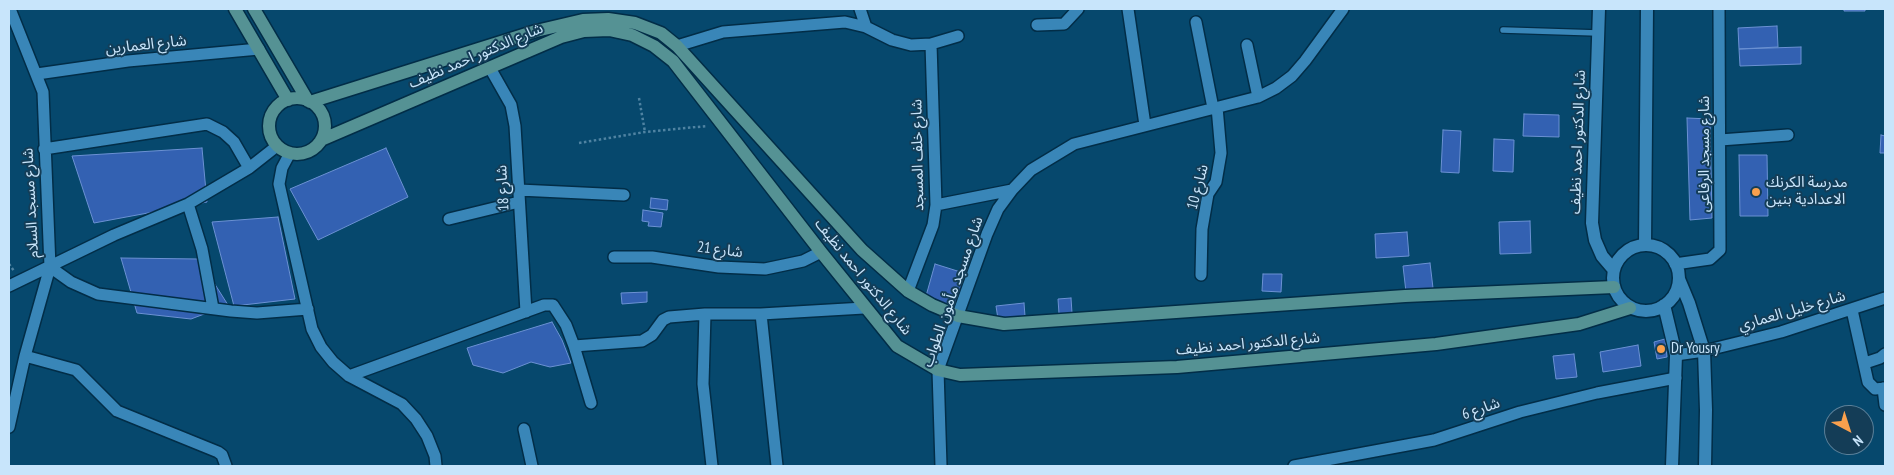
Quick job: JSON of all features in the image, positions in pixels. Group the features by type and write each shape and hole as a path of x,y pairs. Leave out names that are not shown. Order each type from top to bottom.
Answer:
{"main road":[{"path":"235,9 288,100"},
{"path":"254,9 309,101 318,109 324,119 324,130 321,140 308,152 290,153 277,146 271,138 270,120 274,111 288,100 298,98 309,101"},
{"name":"شارع الدكتور احمد نظيف","path":"309,101 536,31 583,20 608,19 634,23 661,33 677,46 862,250 908,291 932,305 958,316 1004,324 1406,296 1614,287"},
{"name":"شارع الدكتور احمد نظيف","path":"321,140 561,37 584,31 608,30 632,35 654,46 673,61 864,308 897,346 938,370 960,375 1157,368 1388,348 1579,324 1630,308"}],"street":[{"name":"شارع مسجد السلام","path":"9,427 25,356 50,267 43,92 37,74 13,29 10,9"},
{"path":"860,9 866,27"},
{"path":"1037,25 1064,24 1078,9"},
{"path":"1128,9 1145,125"},
{"name":"شارع مسجد مأمون الطواب","path":"941,466 938,370 987,234 998,209 1012,190 1031,170 1074,144 1258,97 1276,88 1292,76 1343,9"},
{"name":"شارع الدكتور احمد نظيف","path":"1599,9 1592,223 1595,240 1602,256 1614,270"},
{"path":"1645,246 1647,9"},
{"name":"شارع مسجد الرفاعى","path":"1675,264 1710,259 1720,250 1719,9"},
{"path":"677,46 723,32 770,26 845,22 866,27 892,40 911,45 931,44 958,36"},
{"name":"شارع 10","path":"1196,22 1215,108 1221,153 1216,182 1207,197 1202,229 1201,275"},
{"name":"شارع خلف المسجد","path":"908,291 933,225 936,205 931,44"},
{"path":"1247,45 1258,97"},
{"name":"شارع العمارين","path":"37,74 128,61 259,49"},
{"name":"شارع 18","path":"490,68 511,105 526,312"},
{"path":"44,149 207,124 223,132 234,142 249,168"},
{"path":"1720,140 1788,135"},
{"path":"9,286 114,235 188,204 249,168 277,146"},
{"path":"290,153 282,168 279,184 312,329 321,347 333,362 349,376 402,404 416,419 427,436 436,466"},
{"path":"936,205 1012,190"},
{"path":"449,219 519,196 624,195"},
{"path":"188,204 202,249 212,308"},
{"path":"1678,279 1674,294 1664,305 1648,311 1630,308 1620,299 1614,287 1614,270 1618,260 1626,252 1645,246 1663,250 1675,264 1678,279 1690,303 1704,351 1705,466"},
{"name":"شارع 21","path":"614,257 652,257 719,267 765,269 785,266 821,252"},
{"path":"50,267 71,282 98,294 257,313 308,309"},
{"name":"شارع خليل العماري","path":"1676,355 1704,351 1781,332 1885,298"},
{"path":"349,376 544,305 553,305 566,325 591,403"},
{"path":"1664,305 1676,355 1672,466"},
{"path":"574,346 642,341 652,335 663,320 705,314 761,314 864,308"},
{"path":"1852,310 1869,385 1875,389 1884,388 1885,405"},
{"path":"705,314 703,384 712,466"},
{"path":"761,314 777,466"},
{"path":"1864,362 1880,358 1885,354"},
{"path":"25,356 76,370 117,411 218,452 226,466"},
{"name":"شارع 6","path":"1294,466 1434,440 1520,412 1597,393 1676,378"},
{"path":"524,429 532,466"}],"lane":[{"path":"1503,30 1598,32"}],"path":[{"path":"639,98 645,132"},
{"path":"579,143 645,132 723,124"}],"building":[{"path":"1844,9 1865,9 1865,11 1844,11"},
{"path":"1777,26 1778,47 1739,49 1738,28"},
{"path":"1801,47 1801,64 1740,66 1739,49"},
{"path":"1524,114 1559,115 1559,137 1523,136"},
{"path":"1687,118 1710,119 1712,218 1690,220"},
{"path":"1443,130 1461,131 1459,173 1441,172"},
{"path":"1881,135 1885,136 1885,153 1880,153"},
{"path":"1494,139 1514,140 1513,172 1493,171"},
{"path":"202,148 207,202 94,223 72,156"},
{"path":"386,148 408,197 318,240 290,189"},
{"path":"1739,155 1767,155 1768,216 1740,216"},
{"path":"651,198 668,200 667,210 650,208"},
{"path":"643,210 663,213 661,227 648,226 649,222 642,221"},
{"path":"278,217 295,299 234,306 212,222"},
{"path":"1530,221 1531,253 1500,254 1499,222"},
{"path":"1407,232 1409,256 1376,258 1375,234"},
{"path":"121,258 199,259 228,305 191,319 137,313"},
{"path":"1430,263 1433,288 1406,292 1403,266"},
{"path":"935,264 967,274 955,307 926,296"},
{"path":"1263,274 1282,274 1281,292 1262,291"},
{"path":"647,292 647,302 622,304 621,293"},
{"path":"1071,298 1072,313 1059,314 1058,299"},
{"path":"1024,303 1025,316 998,319 996,306"},
{"path":"552,322 562,340 571,363 550,367 531,362 503,373 473,365 467,348"},
{"name":"Dr Yousry","path":"1665,339 1667,357 1657,359 1654,342"},
{"path":"1638,345 1641,366 1603,372 1600,352"},
{"path":"1574,354 1577,377 1556,379 1553,356"}],"place":[{"name":"مدرسة الكرنك الاعدادية بنين","path":"1756,192"},
{"name":"Dr Yousry","path":"1661,349"}]}
